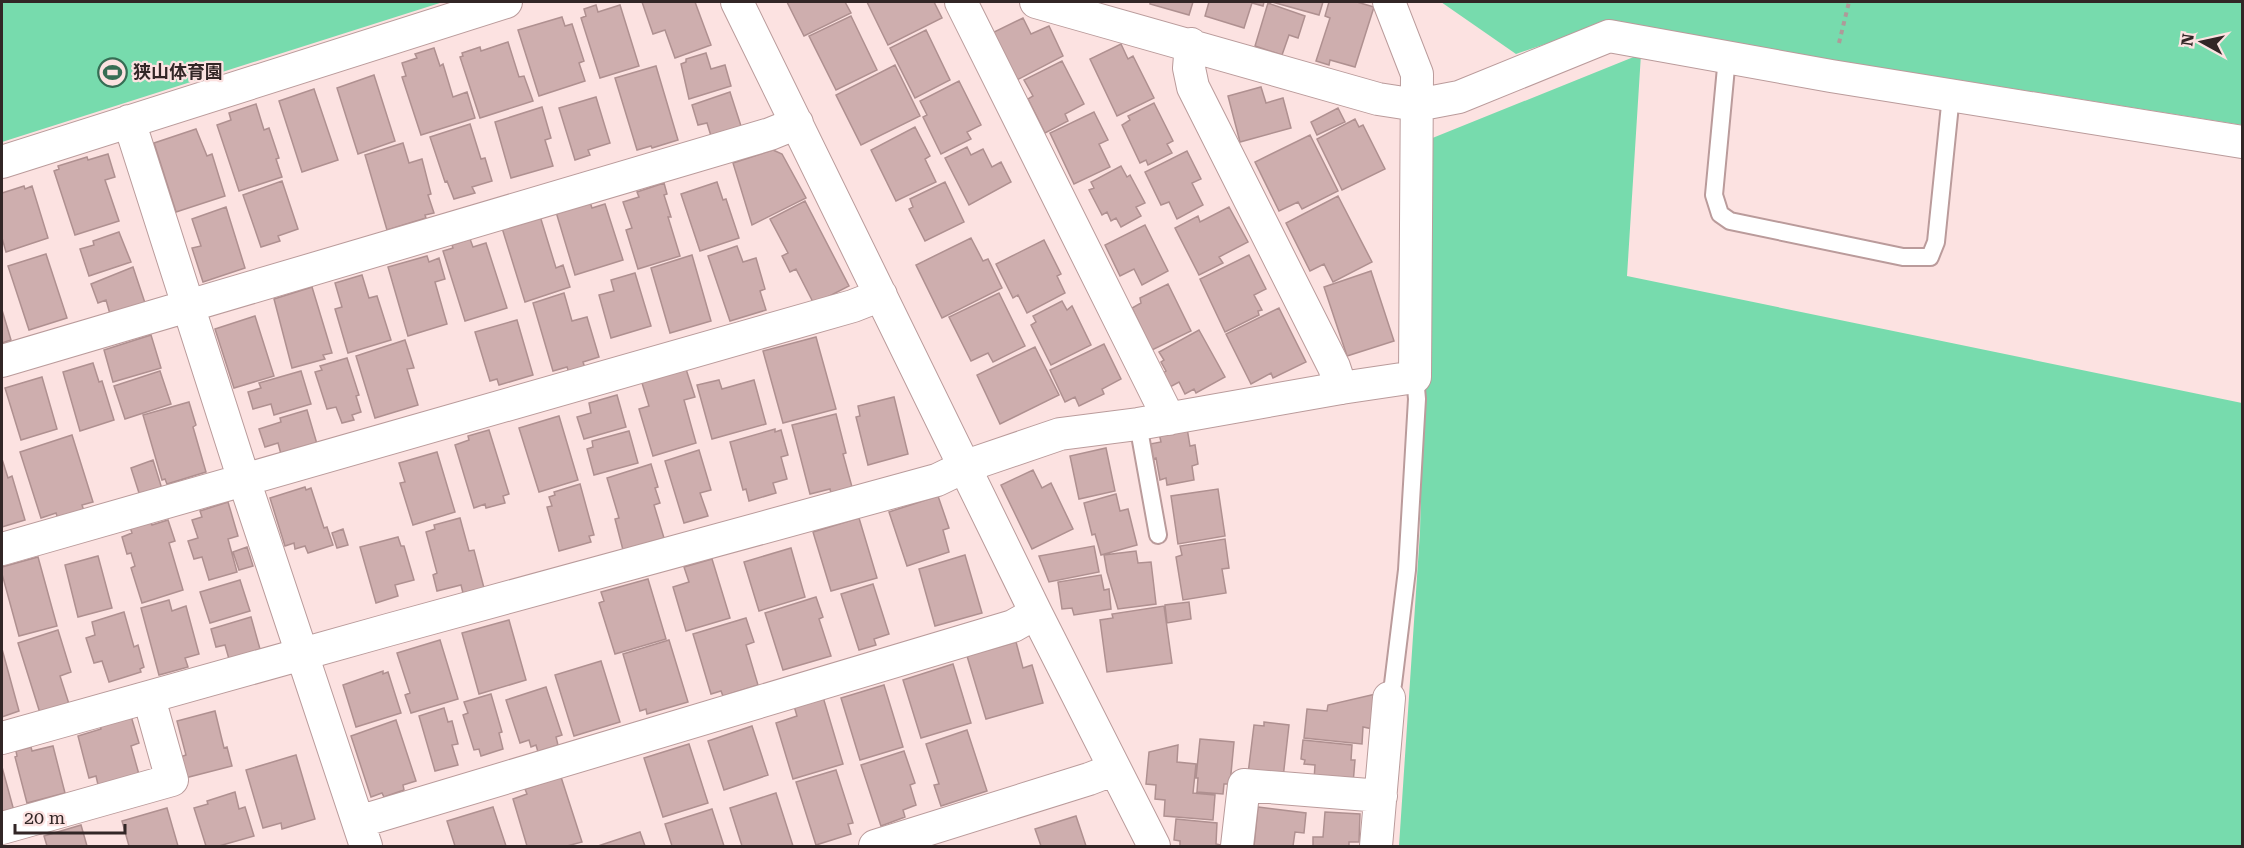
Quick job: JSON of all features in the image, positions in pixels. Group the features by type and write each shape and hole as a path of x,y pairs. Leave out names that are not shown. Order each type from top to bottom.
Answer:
{"street":[{"path":"2,162 506,2"},
{"path":"737,2 1036,613 1154,846"},
{"path":"961,2 1169,419"},
{"path":"1036,2 1191,44 1378,99 1417,105 1458,97 1609,36 1832,76 2242,142"},
{"path":"2,738 937,480 966,466 1060,434 1138,424 1415,377 1417,74 1389,2"},
{"path":"1191,44 1189,68 1193,87 1334,367 1341,388"},
{"path":"129,121 243,480 362,834 1013,626 1036,613"},
{"path":"2,361 770,134 797,123"},
{"path":"2,549 854,306 881,295"},
{"path":"2,828 172,780 149,698"},
{"path":"1376,846 1389,698"},
{"path":"875,846 1115,769"},
{"path":"1237,846 1244,785 1381,796"}],"lane":[{"path":"1727,57 1714,195 1720,214 1730,221 1903,257 1930,257 1936,242 1951,95"},
{"path":"1389,698 1393,684 1407,570 1417,399 1415,377"},
{"path":"1138,424 1158,535"}],"path":[{"path":"1832,76 1849,2"}],"green space":[{"name":"狭山体育園","path":"2,2 443,2 2,142"},
{"path":"1441,2 2242,2 2242,125 1639,29 1581,32 1516,54"},
{"path":"1641,54 1627,276 2242,403 2242,846 1399,846 1420,532 1430,139"}],"building":[{"path":"642,2 695,2 711,45 675,58 665,30 653,34"},
{"path":"787,2 845,2 851,13 804,36"},
{"path":"867,2 934,2 942,18 888,45"},
{"path":"1150,2 1193,2 1189,15 1150,4"},
{"path":"1209,2 1264,2 1263,6 1252,3 1244,28 1205,16"},
{"path":"1272,2 1323,2 1319,15"},
{"path":"1329,2 1357,2 1374,7 1355,67 1330,60 1329,65 1316,61 1330,18 1325,16"},
{"path":"1268,3 1305,16 1298,38 1289,35 1282,55 1255,46"},
{"path":"596,5 598,12 620,5 639,66 600,78 581,18 586,16 584,9"},
{"path":"851,16 877,70 836,90 809,36"},
{"path":"562,17 565,26 572,24 584,61 579,63 585,81 539,96 518,30"},
{"path":"1023,18 1031,34 1049,26 1063,56 1015,81 992,33"},
{"path":"926,30 950,80 915,98 890,48"},
{"path":"508,42 519,77 524,76 533,101 480,118 460,57 463,56 462,53 480,47 481,51"},
{"path":"1121,44 1128,59 1133,56 1154,98 1117,116 1090,59"},
{"path":"434,48 440,66 443,64 453,97 467,92 475,118 421,135 402,77 406,76 402,63 417,58 415,54"},
{"path":"706,53 711,69 725,65 731,86 689,99 681,64 686,62 686,59"},
{"path":"1062,61 1084,104 1065,114 1068,121 1045,133 1028,99 1033,96 1024,80"},
{"path":"895,65 920,116 861,145 836,95"},
{"path":"656,66 678,140 637,150 615,78"},
{"path":"374,75 395,141 358,154 337,88"},
{"path":"959,81 981,125 967,132 971,139 941,154 923,117 927,115 920,101"},
{"path":"1261,87 1266,103 1283,98 1291,128 1240,142 1228,96"},
{"path":"314,89 338,160 302,172 279,101"},
{"path":"730,92 741,126 711,136 707,123 698,125 692,105"},
{"path":"596,97 610,143 588,150 590,155 575,160 559,108"},
{"path":"1154,103 1173,141 1167,144 1172,153 1148,165 1146,160 1140,163 1122,125 1130,120 1128,116"},
{"path":"256,104 264,130 269,128 279,158 276,159 282,177 239,191 217,125 231,120 229,113"},
{"path":"542,107 551,138 545,140 553,166 511,178 495,122"},
{"path":"1338,108 1345,122 1317,135 1311,122"},
{"path":"1094,112 1108,140 1099,144 1110,167 1074,184 1050,133"},
{"path":"1355,119 1359,127 1363,125 1385,169 1342,190 1317,139"},
{"path":"470,124 481,159 485,158 492,181 472,187 475,193 454,199 447,181 445,182 430,137"},
{"path":"915,127 930,156 925,159 936,182 896,201 871,150"},
{"path":"196,129 207,156 212,154 225,196 176,212 154,143"},
{"path":"1310,135 1338,191 1302,209 1298,202 1279,211 1255,162"},
{"path":"403,143 409,163 422,159 431,194 428,195 434,213 425,215 426,218 387,230 365,155"},
{"path":"967,147 971,155 983,149 992,167 1001,162 1011,182 969,205 945,158"},
{"path":"773,150 782,154 806,198 752,225 733,163"},
{"path":"1187,151 1201,179 1192,183 1203,205 1177,219 1169,202 1161,205 1145,172"},
{"path":"108,154 115,177 105,180 119,221 75,235 54,171 59,169 58,166 87,157 88,160"},
{"path":"1121,166 1127,177 1130,175 1145,203 1136,207 1141,216 1121,227 1116,218 1111,221 1107,212 1102,215 1089,190 1094,188 1091,182"},
{"path":"282,181 298,229 278,236 280,241 261,247 243,195"},
{"path":"717,182 723,200 726,199 739,238 700,251 681,194"},
{"path":"945,182 964,222 925,241 909,209 913,207 910,199"},
{"path":"664,183 667,194 664,195 671,217 668,217 680,256 638,269 626,230 632,228 623,202 639,197 637,192"},
{"path":"24,186 25,189 32,186 48,238 6,252 2,238 2,193"},
{"path":"1338,196 1372,262 1333,282 1324,264 1310,271 1286,223"},
{"path":"805,201 849,286 814,304 796,269 790,272 782,256 788,253 770,219"},
{"path":"590,202 592,208 605,204 623,260 575,275 556,212"},
{"path":"226,207 245,268 203,282 192,248 201,246 192,219"},
{"path":"1229,207 1248,242 1219,257 1223,263 1199,275 1175,228 1198,216 1200,222"},
{"path":"540,216 556,268 563,265 570,287 525,302 502,228"},
{"path":"1145,225 1168,271 1142,285 1134,269 1120,276 1105,245"},
{"path":"119,232 131,262 89,276 80,249 94,245 93,241"},
{"path":"971,238 983,261 988,259 1002,288 942,318 916,265"},
{"path":"470,239 473,247 486,243 507,308 465,321 443,251 453,248 452,245"},
{"path":"1044,240 1061,274 1057,276 1065,293 1027,313 1018,295 1013,298 996,264"},
{"path":"737,246 743,262 756,258 765,289 760,291 766,310 730,321 708,256"},
{"path":"46,254 67,318 29,330 8,266"},
{"path":"692,255 711,321 670,333 651,268"},
{"path":"1249,255 1266,289 1254,295 1262,310 1258,311 1259,315 1225,332 1200,279"},
{"path":"427,256 429,262 439,258 445,279 435,282 447,324 408,336 388,267"},
{"path":"133,267 145,303 110,314 106,300 98,303 91,284"},
{"path":"1371,271 1394,341 1347,356 1324,287"},
{"path":"635,273 651,326 611,338 599,295 614,291 611,280"},
{"path":"362,275 369,298 377,296 391,340 348,353 335,309 342,307 335,283"},
{"path":"1168,284 1191,331 1152,350 1132,308 1141,303 1140,298"},
{"path":"312,287 332,353 323,355 325,359 292,368 274,299"},
{"path":"564,293 572,321 587,317 599,357 583,362 585,368 569,373 567,367 553,371 533,303"},
{"path":"999,293 1025,346 993,362 988,353 971,361 949,317"},
{"path":"1062,301 1067,310 1072,306 1091,345 1051,365 1031,325 1036,322 1033,316"},
{"path":"1279,308 1306,362 1273,378 1271,373 1251,384 1226,334"},
{"path":"2,310 11,340 2,343"},
{"path":"255,316 274,376 234,388 215,329"},
{"path":"517,320 533,375 499,385 497,379 490,381 475,332"},
{"path":"1199,330 1225,377 1196,393 1194,389 1185,394 1179,382 1170,387 1163,373 1166,371 1161,362 1164,360 1159,352"},
{"path":"151,335 161,368 113,382 104,350"},
{"path":"816,337 836,409 783,423 763,351"},
{"path":"405,340 414,368 407,369 418,405 375,418 356,356"},
{"path":"1104,344 1121,379 1102,389 1104,394 1079,406 1075,397 1065,402 1050,370"},
{"path":"1035,347 1059,395 1000,424 977,375"},
{"path":"347,358 359,395 356,396 361,412 352,415 354,420 342,423 336,407 327,409 315,372 322,370 320,366"},
{"path":"93,363 99,382 102,381 114,420 80,431 63,372"},
{"path":"686,369 695,397 684,400 696,443 653,456 639,409 649,406 642,383"},
{"path":"160,371 171,404 125,419 114,386"},
{"path":"301,371 311,404 274,415 271,404 253,409 248,392 261,388 259,383"},
{"path":"42,377 57,429 21,440 5,388"},
{"path":"719,380 722,389 754,380 766,424 712,439 697,385"},
{"path":"617,395 626,427 584,439 577,417 591,413 589,403"},
{"path":"894,397 908,454 868,465 856,417 860,416 858,406"},
{"path":"189,402 196,425 193,427 206,472 167,484 165,479 162,480 143,415"},
{"path":"307,410 317,444 281,454 278,443 265,447 259,429 281,422 280,418"},
{"path":"836,414 852,487 831,493 830,489 810,494 792,425"},
{"path":"559,416 578,480 539,492 519,428"},
{"path":"1187,428 1190,446 1195,445 1198,464 1192,466 1194,480 1167,485 1166,478 1160,480 1156,458 1153,459 1150,444 1161,442 1159,433"},
{"path":"775,429 775,432 781,430 788,455 781,457 787,479 773,483 776,493 749,501 746,489 743,490 730,442"},
{"path":"489,430 509,494 503,496 505,503 486,508 485,504 474,508 455,445 469,440 468,436"},
{"path":"629,431 638,463 594,475 587,449 593,447 592,441"},
{"path":"72,435 93,502 82,505 84,511 58,519 56,513 41,518 20,452"},
{"path":"1106,448 1115,491 1079,499 1070,456"},
{"path":"699,450 711,490 700,493 708,516 684,523 665,461"},
{"path":"437,452 455,512 413,525 400,483 405,482 399,463"},
{"path":"2,459 8,478 12,476 25,520 2,527"},
{"path":"153,460 162,489 140,496 131,468"},
{"path":"651,464 660,503 654,505 664,538 623,550 615,519 619,518 607,478"},
{"path":"1033,470 1042,488 1051,483 1073,529 1032,549 1001,485"},
{"path":"580,484 594,535 589,536 591,542 559,551 547,507 552,506 549,497 555,495 554,492"},
{"path":"305,487 306,490 311,488 324,528 327,527 333,545 308,553 305,546 295,549 294,543 285,546 270,498"},
{"path":"1218,489 1225,536 1178,544 1171,496"},
{"path":"1116,494 1120,511 1128,509 1137,545 1101,555 1095,534 1092,535 1084,503"},
{"path":"938,496 949,528 943,530 949,552 907,566 889,512"},
{"path":"228,502 238,536 228,539 237,572 209,580 202,557 194,559 188,541 198,538 192,520 202,517 200,511"},
{"path":"460,518 469,551 474,550 484,588 463,593 461,585 437,591 433,575 437,573 426,532 435,529 434,525"},
{"path":"859,518 877,578 831,591 813,532"},
{"path":"168,520 175,541 169,543 183,590 142,603 131,568 135,566 131,553 127,554 122,537 132,533 130,527 150,521 152,525"},
{"path":"343,529 348,545 337,548 332,533"},
{"path":"398,537 401,546 404,546 414,580 395,585 398,596 376,603 360,547"},
{"path":"1225,539 1229,568 1222,569 1226,593 1183,600 1176,557 1182,555 1180,546"},
{"path":"1094,546 1099,572 1049,582 1039,556"},
{"path":"247,547 253,566 239,570 233,552"},
{"path":"791,548 805,597 759,611 744,562"},
{"path":"1136,551 1138,563 1151,562 1156,604 1118,609 1104,555"},
{"path":"965,555 982,613 935,626 919,569"},
{"path":"98,556 112,608 78,617 65,565"},
{"path":"38,557 57,626 19,636 2,567"},
{"path":"712,559 730,618 686,631 673,587 689,582 684,567"},
{"path":"1101,575 1104,590 1109,589 1111,609 1074,615 1072,608 1062,609 1058,582"},
{"path":"648,579 666,639 615,654 599,603 604,601 601,592"},
{"path":"240,580 250,611 210,623 200,592"},
{"path":"873,584 889,634 874,639 876,645 859,650 841,594"},
{"path":"816,597 823,617 819,619 831,656 783,670 765,613"},
{"path":"169,600 172,611 186,606 199,654 185,658 188,667 159,675 141,608"},
{"path":"1189,602 1191,619 1167,623 1165,605"},
{"path":"1164,606 1172,663 1107,672 1100,620 1113,618 1112,614"},
{"path":"124,612 134,647 138,645 144,667 140,669 141,672 109,682 102,661 94,663 86,638 95,635 92,622"},
{"path":"251,617 260,649 229,659 225,645 216,647 211,629"},
{"path":"746,618 754,642 746,645 758,685 723,696 721,691 711,694 693,634"},
{"path":"509,620 526,680 479,694 462,633"},
{"path":"58,630 71,672 60,676 69,704 40,713 18,643"},
{"path":"440,640 458,699 411,713 405,695 410,693 397,653"},
{"path":"669,640 688,702 647,714 646,709 640,711 623,654"},
{"path":"1016,642 1023,668 1032,665 1043,703 986,719 967,656"},
{"path":"2,649 19,711 2,717"},
{"path":"601,661 620,722 574,736 555,675"},
{"path":"953,664 971,723 921,738 903,680"},
{"path":"383,671 383,674 388,672 401,713 356,727 343,685"},
{"path":"884,685 903,747 860,760 841,698"},
{"path":"546,687 562,735 556,737 558,745 538,752 536,745 531,747 529,740 520,743 506,700"},
{"path":"1380,693 1373,729 1363,727 1362,744 1304,738 1307,709 1327,711 1328,705"},
{"path":"491,694 502,732 499,733 503,749 481,756 479,749 474,750 463,715 468,713 464,702"},
{"path":"823,697 843,764 793,779 776,723 797,716 794,706"},
{"path":"444,708 448,722 452,721 458,744 452,745 458,765 435,771 419,716"},
{"path":"215,711 224,748 227,747 232,766 185,778 180,757 186,755 177,721"},
{"path":"131,716 139,743 131,746 140,778 99,789 96,776 89,778 78,736 101,729 100,724"},
{"path":"396,720 416,781 403,785 404,790 384,797 382,793 371,797 351,736"},
{"path":"1264,722 1289,725 1283,778 1248,774 1254,725 1264,726"},
{"path":"752,726 768,775 724,790 708,741"},
{"path":"967,730 987,791 941,806 934,785 939,784 926,744"},
{"path":"1200,739 1234,742 1230,784 1224,784 1223,794 1197,792"},
{"path":"1303,740 1352,745 1351,760 1355,760 1353,784 1314,780 1315,765 1304,764 1305,760 1301,759"},
{"path":"689,744 708,803 663,817 644,758"},
{"path":"1178,745 1177,762 1196,764 1193,793 1215,795 1213,820 1164,816 1165,800 1155,799 1156,785 1146,784 1149,752"},
{"path":"53,746 65,793 27,803 15,757 17,756 16,751 31,747 32,751"},
{"path":"904,751 915,783 910,785 916,805 903,810 905,817 881,826 861,765"},
{"path":"296,755 315,819 282,829 281,823 263,828 246,770"},
{"path":"2,767 14,811 2,815"},
{"path":"836,770 853,823 848,824 851,834 816,845 796,782"},
{"path":"561,777 582,842 567,846 527,846 513,799 527,794 525,789"},
{"path":"235,792 239,809 245,807 254,836 219,846 206,846 194,808"},
{"path":"776,793 793,846 742,846 730,808"},
{"path":"493,807 506,846 455,846 447,821"},
{"path":"1258,807 1306,813 1304,833 1295,832 1293,846 1254,846"},
{"path":"167,808 178,846 129,846 122,821"},
{"path":"712,809 724,846 672,846 665,824"},
{"path":"1325,812 1360,814 1359,842 1349,842 1349,846 1313,846 1313,837 1323,837"},
{"path":"1076,816 1086,846 1041,846 1035,829"},
{"path":"1176,819 1217,823 1216,844 1225,846 1180,846 1180,841 1174,840"},
{"path":"81,825 87,846 47,846 44,836"},
{"path":"640,832 645,846 598,846"}],"place":[{"name":"狭山体育園","path":"112,72"}]}
